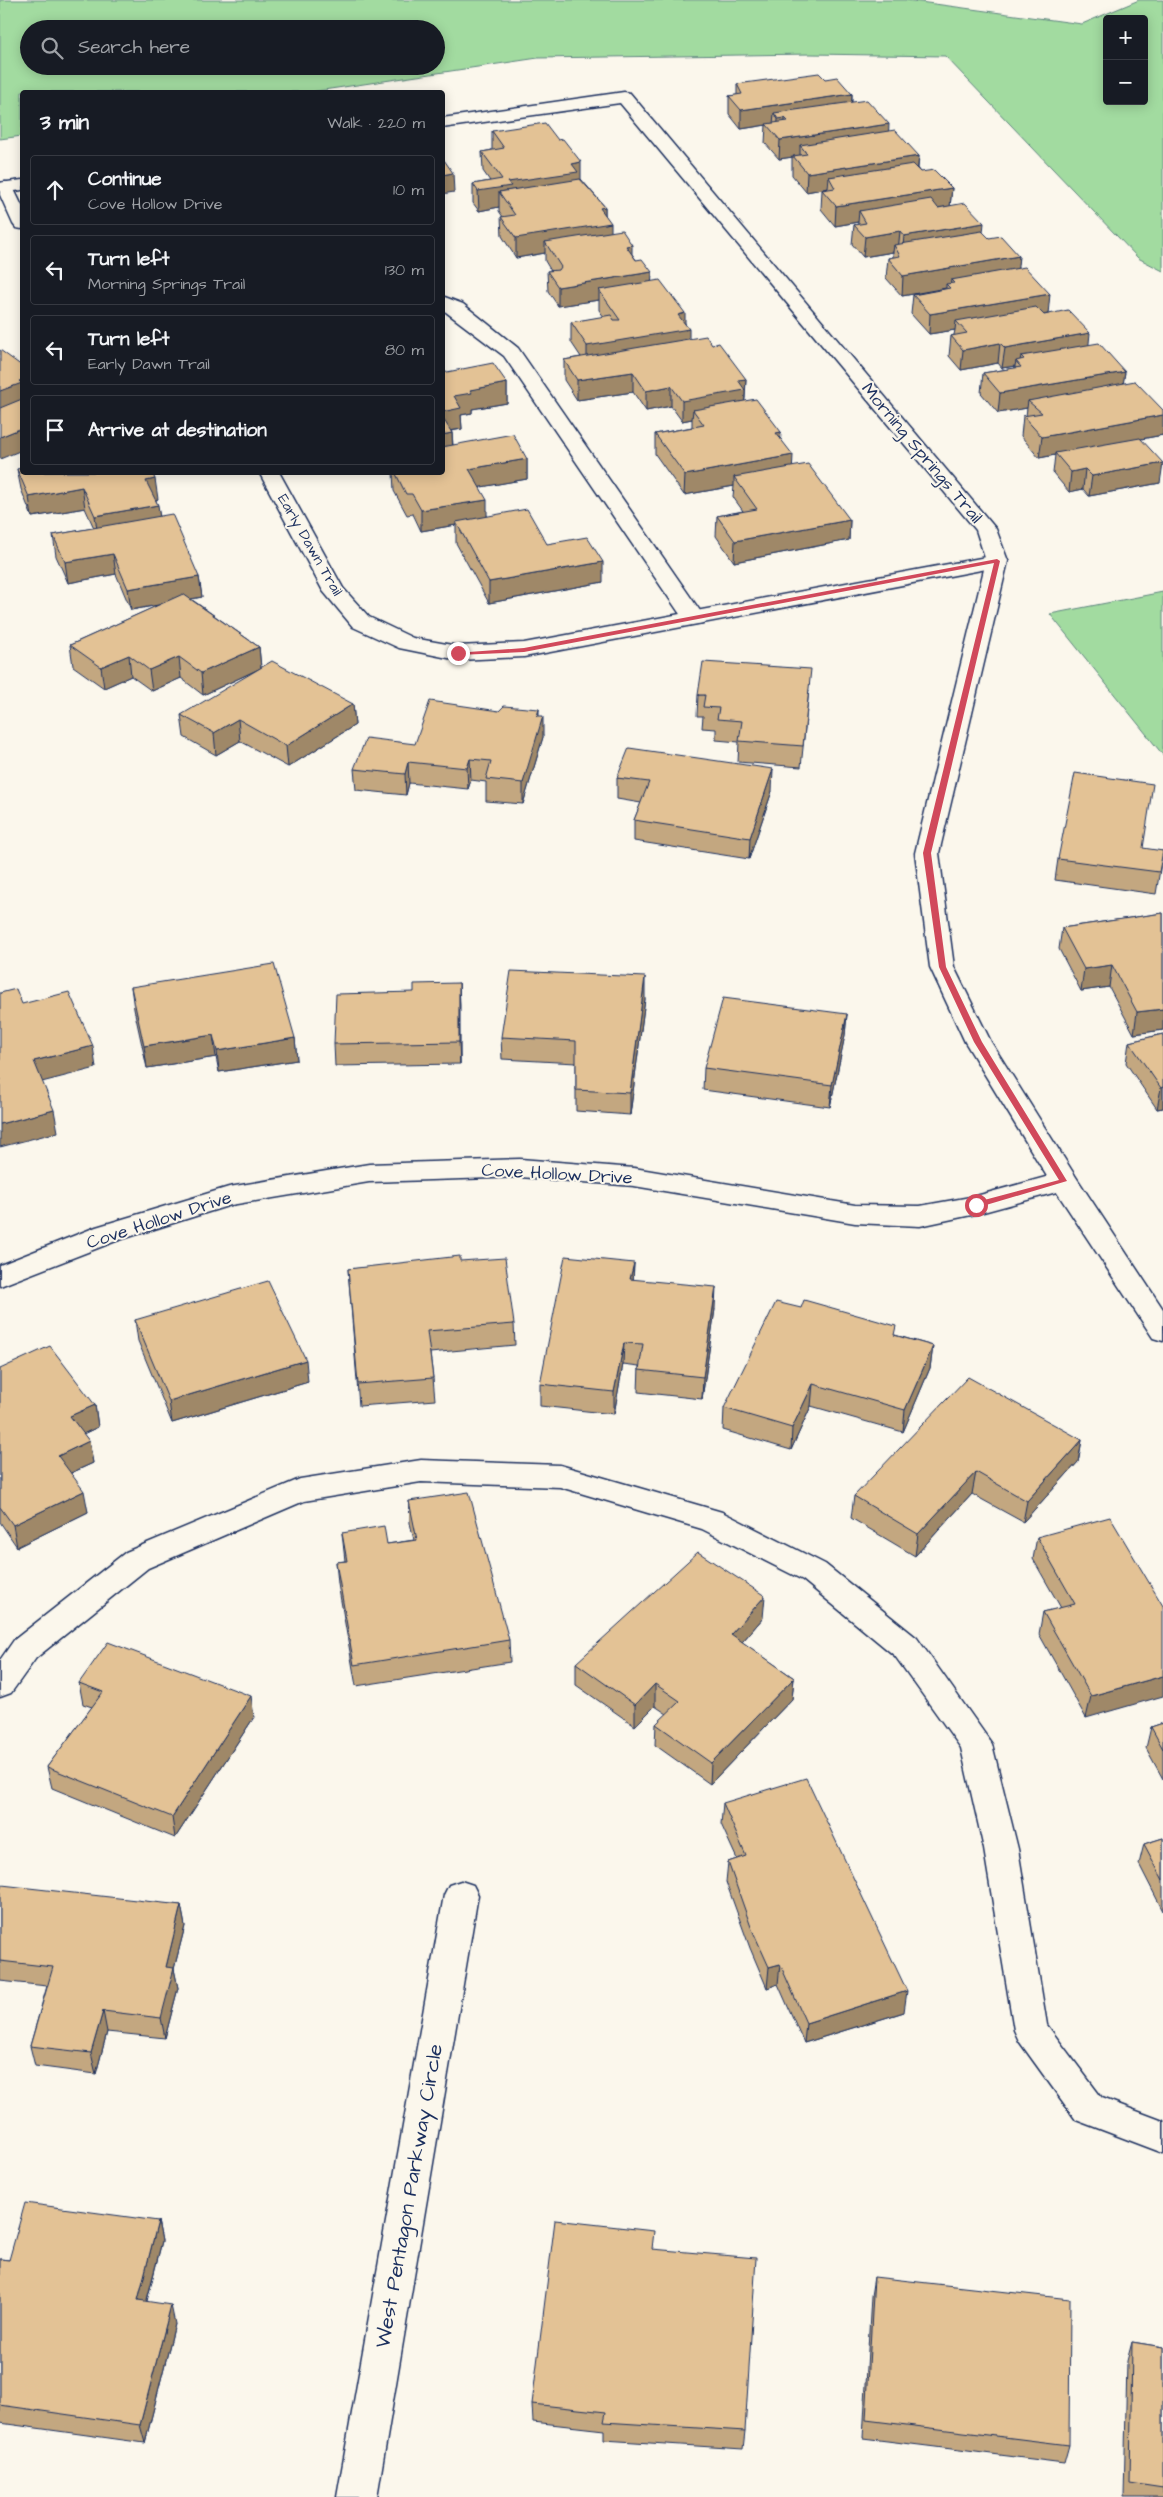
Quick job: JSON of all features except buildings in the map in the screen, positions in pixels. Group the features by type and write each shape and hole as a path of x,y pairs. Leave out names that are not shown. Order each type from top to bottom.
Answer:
{"street":[{"name":"Morning Springs Trail","path":"445,123 624,97 986,529 997,561"},
{"path":"9,187 20,218"},
{"path":"445,302 511,352 694,618"},
{"name":"Early Dawn Trail","path":"271,475 334,591 361,622 407,643 458,653 524,650 997,561"},
{"path":"997,561 927,853 942,967 978,1042 1064,1181 1163,1331"},
{"name":"Cove Hollow Drive","path":"0,1276 106,1234 229,1196 369,1172 520,1168 634,1177 856,1214 920,1216 976,1205 1064,1181"},
{"path":"0,1684 25,1649 137,1560 300,1490 421,1471 560,1476 711,1520 814,1572 906,1647 976,1744 1001,1849 1032,2030 1090,2109 1163,2137"},
{"name":"West Pentagon Parkway Circle","path":"356,2497 461,1895"}],"green space":[{"path":"0,0 905,0 1082,24 1103,15 1103,105 1148,105 1148,15 1103,15 1139,0 1163,0 1163,271 1138,258 945,56 811,54 538,58 445,72 445,20 20,20 20,75 424,75 323,90 20,90 20,136 0,139"},
{"path":"1163,592 1163,755 1050,614"}],"route":[{"path":"458,653 524,650 997,561 927,853 942,967 978,1042 1064,1181 976,1205"}]}
